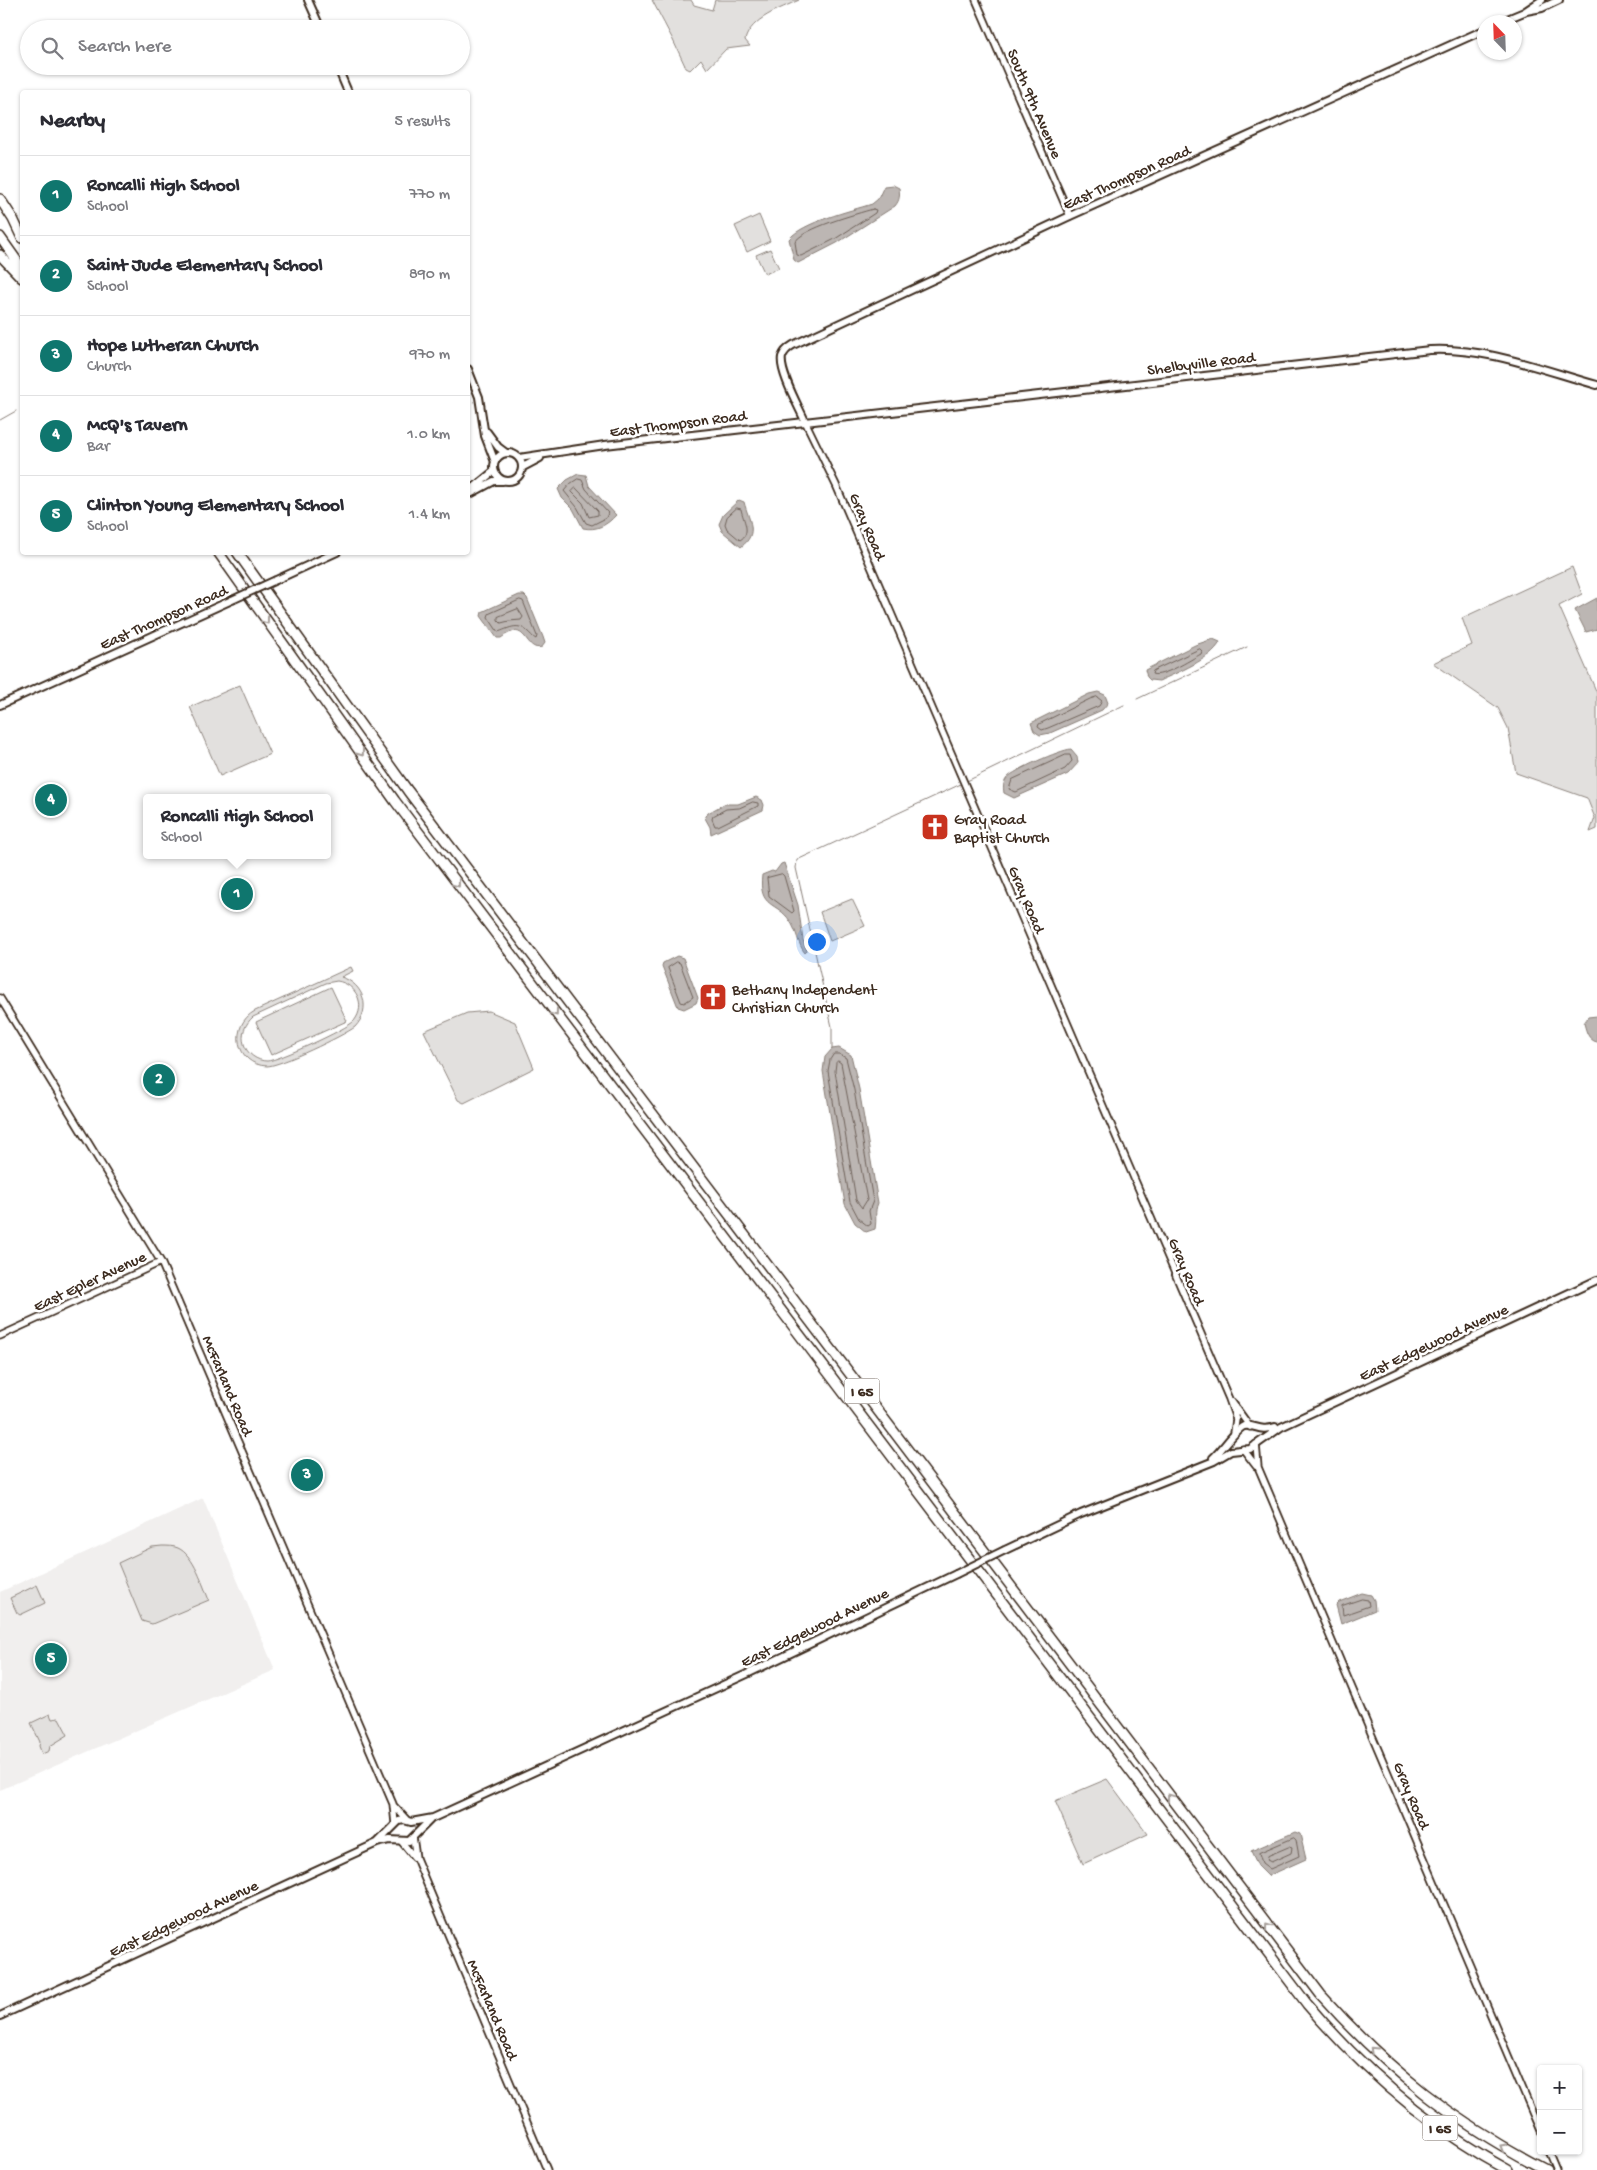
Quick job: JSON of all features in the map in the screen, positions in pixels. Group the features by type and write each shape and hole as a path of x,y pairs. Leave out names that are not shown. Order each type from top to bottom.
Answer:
{"highway":[{"path":"0,199 20,234"},
{"path":"0,210 20,235"},
{"path":"0,237 20,265"},
{"path":"0,249 11,266"},
{"path":"0,255 20,276"},
{"name":"I 65","path":"220,555 395,801 1306,2004 1354,2057 1404,2101 1464,2145 1508,2170"},
{"name":"I 65","path":"239,555 408,792 1320,1995 1368,2045 1417,2089 1475,2130 1546,2170"}],"main road":[{"path":"308,0 317,20"},
{"path":"1524,12 1542,0"},
{"path":"1517,15 1542,8 1559,0"},
{"name":"East Thompson Road","path":"783,354 793,345 828,328 1070,216 1477,33"},
{"path":"341,75 347,90"},
{"name":"Shelbyville Road","path":"805,421 1437,349 1484,354 1597,384"},
{"name":"Gray Road","path":"783,354 783,368 805,421"},
{"path":"470,374 479,396 485,436 495,462 494,471 470,492"},
{"name":"East Thompson Road","path":"519,458 805,421"},
{"path":"470,493 494,481 512,481 520,476 522,467 519,458 506,453 498,447 485,430"},
{"name":"East Thompson Road","path":"522,467 555,452"},
{"path":"495,462 501,455 506,453"},
{"path":"494,471 503,481"},
{"name":"East Thompson Road","path":"0,705 330,555"},
{"name":"East Edgewood Avenue","path":"1256,1444 1281,1427 1597,1280"},
{"path":"1242,1427 1250,1427 1256,1432 1256,1444 1250,1448 1243,1449 1236,1444 1234,1433 1242,1427"},
{"name":"East Edgewood Avenue","path":"1250,1427 1263,1430 1281,1427"},
{"name":"East Edgewood Avenue","path":"1209,1462 1225,1446 1234,1433"},
{"name":"East Edgewood Avenue","path":"377,1844 402,1820 433,1818 738,1678 1081,1514 1209,1462 1231,1451 1243,1449"},
{"name":"East Edgewood Avenue","path":"0,2016 377,1844 409,1841 433,1818"},
{"path":"409,1821 415,1827 414,1836"},
{"path":"394,1826 394,1836 400,1841"}],"street":[{"name":"South 9th Avenue","path":"976,0 1070,216"},
{"name":"Gray Road","path":"805,421 836,485 1229,1398 1236,1419 1234,1433"},
{"name":"McFarland Road","path":"0,998 161,1262 393,1804 409,1821"},
{"name":"East Epler Avenue","path":"0,1336 161,1262"},
{"name":"Gray Road","path":"1229,1398 1250,1427"},
{"name":"Gray Road","path":"1256,1444 1258,1467"},
{"name":"Gray Road","path":"1243,1449 1258,1467 1537,2125"},
{"name":"McFarland Road","path":"393,1804 394,1826"},
{"name":"McFarland Road","path":"414,1836 416,1858 547,2170"},
{"name":"McFarland Road","path":"400,1841 416,1858"},
{"path":"1550,2155 1556,2170"}],"shaded area":[{"path":"652,0 691,0 694,5 712,10 715,0 799,0 767,15 753,26 745,40 750,46 726,49 707,69 701,59 690,70 686,68"},
{"path":"759,215 770,241 747,252 735,226"},
{"path":"770,249 779,268 765,274 756,255"},
{"path":"1572,567 1582,594 1559,606 1597,693 1597,829 1590,832 1595,818 1587,798 1516,773 1508,728 1498,708 1433,663 1472,645 1462,618"},
{"path":"240,685 270,754 220,776 190,707"},
{"path":"852,899 865,926 830,941 820,912"},
{"path":"351,967 353,971 341,977 349,980 360,991 364,1005 363,1013 355,1027 297,1056 267,1066 256,1064 248,1059 242,1052 239,1043 241,1025 255,1011","holes":["337,981 350,986 358,996 360,1008 358,1015 349,1025 312,1044 273,1060 260,1060 247,1051 243,1040 243,1033 253,1017 326,983"]},
{"path":"331,987 347,1021 271,1055 256,1022"},
{"path":"489,1011 515,1022 534,1068 464,1103 458,1100 424,1031 467,1013"},
{"path":"203,1498 275,1670 0,1790 0,1592"},
{"path":"152,1547 178,1548 189,1557 209,1600 152,1624 142,1621 118,1563"},
{"path":"37,1585 45,1603 20,1615 17,1613 10,1598"},
{"path":"50,1714 52,1719 59,1718 68,1735 50,1746 49,1751 42,1754 39,1746 40,1742 31,1723"},
{"path":"1107,1779 1148,1834 1083,1864 1055,1801"}],"water":[{"path":"893,185 899,188 899,200 895,206 837,243 798,263 794,260 789,239 796,233 816,222 872,204 878,199 884,186"},
{"path":"578,474 586,475 589,486 616,515 609,522 593,529 583,528 573,509 562,498 558,489 567,480"},
{"path":"739,500 744,502 751,526 750,537 741,547 722,531 719,524 723,515"},
{"path":"519,595 524,595 527,598 545,643 542,647 532,645 521,633 516,631 497,638 481,616 482,612"},
{"path":"1597,598 1597,629 1586,632 1575,610"},
{"path":"1213,639 1220,642 1202,660 1159,681 1150,680 1147,677 1145,670 1195,645"},
{"path":"1098,692 1105,695 1108,703 1102,710 1050,733 1040,735 1034,731 1031,723 1089,694"},
{"path":"1071,749 1077,756 1078,763 1068,774 1014,798 1004,793 1003,787 1011,774 1057,753"},
{"path":"756,797 762,800 763,810 711,834 710,827 705,818 708,813 724,804 738,804"},
{"path":"784,863 798,905 803,940 807,951 805,953 790,921 763,894 762,875 772,871 775,872"},
{"path":"677,956 683,958 698,998 696,1003 684,1009 678,1007 662,966 663,963"},
{"path":"1597,1016 1597,1042 1589,1037 1584,1023 1588,1017"},
{"path":"839,1048 851,1055 859,1089 878,1203 875,1229 866,1232 855,1223 845,1204 823,1071 825,1057 832,1049"},
{"path":"1362,1593 1371,1595 1374,1600 1375,1610 1341,1624 1336,1605"},
{"path":"1295,1832 1300,1834 1306,1859 1268,1876 1258,1866 1251,1851"}],"waterway":[{"path":"0,420 16,411"},
{"path":"1137,699 1247,647"},
{"path":"967,781 1124,705"},
{"path":"832,1049 832,1027 796,868 797,860 961,784"}],"place":[{"name":"McQ's Tavern","path":"51,800"},
{"name":"Gray Road Baptist Church","path":"935,827"},
{"name":"Roncalli High School","path":"237,894"},
{"name":"Bethany Independent Christian Church","path":"713,997"},
{"name":"Saint Jude Elementary School","path":"159,1080"},
{"name":"Hope Lutheran Church","path":"307,1475"},
{"name":"Clinton Young Elementary School","path":"51,1659"}]}
